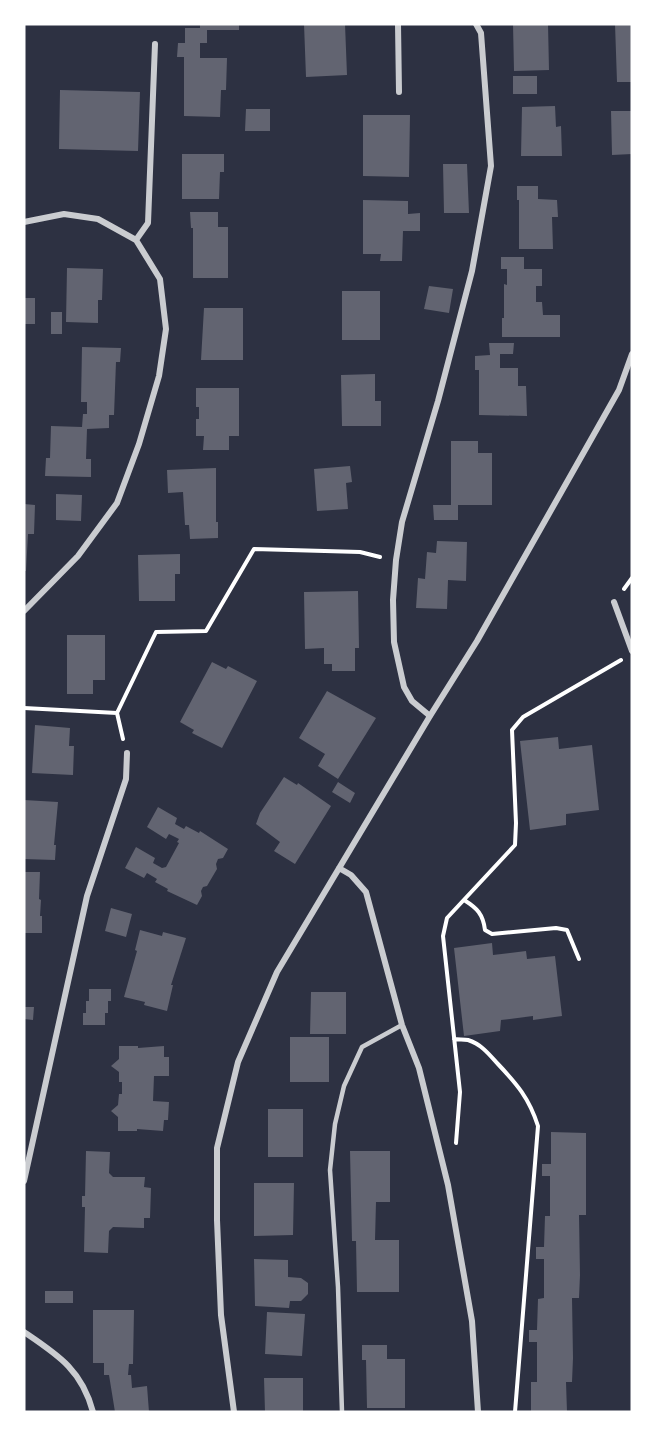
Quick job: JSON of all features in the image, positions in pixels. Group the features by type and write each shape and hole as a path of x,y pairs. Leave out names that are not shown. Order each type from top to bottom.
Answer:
{"street":[{"path":"398,24 399,93"},
{"path":"430,716 412,701 404,687 394,642 393,600 402,522 438,401 472,271 491,166 481,33 476,24"},
{"path":"135,240 148,223 155,44"},
{"path":"24,222 64,214 98,219 135,240 160,279 166,329 159,376 139,444 117,502 78,556 24,611"},
{"path":"234,1412 221,1315 217,1148 238,1062 273,982 339,868 477,641 619,390 632,354"},
{"path":"614,602 632,651"},
{"path":"24,1181 87,896 126,779 127,753"},
{"path":"339,868 351,875 366,892 402,1025 419,1068 448,1185 472,1321 478,1412"},
{"path":"24,1332 61,1357 83,1386 93,1412"}],"lane":[{"path":"342,1412 338,1287 330,1170 335,1124 344,1086 362,1047 402,1025"}],"path":[{"path":"127,753 117,713 156,632 206,631 254,549 360,552"},
{"path":"454,1154 460,1092 443,936 447,918 515,844 512,730 523,717 622,660"},
{"path":"24,708 117,713"},
{"path":"464,900 478,909 484,920 485,930 492,934 556,928 567,930 579,959"},
{"path":"454,1039 469,1040 487,1051 513,1078 524,1094 533,1110 538,1126 515,1412"}],"building":[{"path":"200,24 239,24 239,30 207,30 207,43 200,43 200,58 227,58 226,90 221,90 220,117 184,116 184,57 177,57 178,43 185,43 185,28 200,28"},
{"path":"304,24 345,24 347,75 306,77"},
{"path":"513,24 548,24 549,70 514,71"},
{"path":"615,24 632,24 632,82 617,82"},
{"path":"513,76 537,76 537,94 513,94"},
{"path":"60,90 140,92 138,151 59,149"},
{"path":"555,106 556,127 561,126 562,156 521,156 522,107"},
{"path":"246,109 270,109 270,131 245,131"},
{"path":"611,111 632,111 632,154 612,155"},
{"path":"363,115 410,115 409,177 363,176"},
{"path":"182,154 224,154 224,172 220,172 219,199 182,199"},
{"path":"443,164 467,164 469,213 444,213"},
{"path":"517,186 538,186 538,199 557,200 558,217 552,217 553,249 519,249"},
{"path":"363,200 408,201 408,214 420,213 420,231 403,231 402,261 380,261 381,254 363,254"},
{"path":"190,212 218,212 218,227 228,227 228,278 193,278 193,228 191,228"},
{"path":"501,257 524,257 524,269 542,269 542,286 536,286 536,302 542,302 543,315 560,315 560,337 502,337 504,284 507,285 507,269 501,269"},
{"path":"67,268 103,269 102,300 98,300 98,323 66,322"},
{"path":"429,286 453,289 449,313 424,309"},
{"path":"342,291 380,291 380,340 342,340"},
{"path":"24,298 35,298 35,324 24,324"},
{"path":"204,308 243,308 243,360 201,360"},
{"path":"51,312 62,312 62,334 51,334"},
{"path":"489,343 514,343 513,354 500,354 500,368 518,368 518,386 526,386 527,416 479,415 479,370 475,370 475,356 490,355"},
{"path":"82,347 121,348 120,362 116,362 114,415 109,415 109,428 87,429 86,459 91,459 91,477 45,476 46,458 50,458 51,426 82,427 83,414 87,414 87,402 81,402"},
{"path":"375,374 375,401 381,401 381,426 342,426 341,375"},
{"path":"196,388 239,388 239,436 229,436 229,450 203,450 204,436 196,436 199,407 196,407"},
{"path":"451,441 478,441 478,453 492,453 492,505 458,505 458,520 434,520 433,505 451,505"},
{"path":"350,466 352,482 346,483 348,509 317,511 314,469"},
{"path":"216,468 218,538 190,539 189,525 185,525 183,492 168,493 167,470"},
{"path":"56,494 82,495 81,521 56,520"},
{"path":"24,504 35,505 34,534 28,534 26,571 24,571"},
{"path":"437,541 467,542 466,581 448,580 447,609 416,608 418,578 425,579 427,552 436,553"},
{"path":"180,554 180,574 175,574 175,601 139,601 138,555"},
{"path":"358,591 359,648 355,648 355,671 332,671 332,664 324,664 324,648 305,649 304,592"},
{"path":"67,635 105,635 105,680 93,680 93,694 67,694"},
{"path":"212,662 226,669 228,666 257,681 222,748 192,733 194,730 180,722"},
{"path":"327,691 376,718 338,779 318,766 325,754 299,738"},
{"path":"35,725 70,728 69,746 74,746 73,775 32,773"},
{"path":"558,737 559,749 592,745 599,810 566,814 566,825 530,830 520,741"},
{"path":"284,777 297,785 298,783 331,806 295,864 274,851 280,842 256,824 260,813"},
{"path":"338,782 355,793 350,803 332,792"},
{"path":"24,800 58,802 55,860 24,859"},
{"path":"158,807 177,818 175,824 184,829 186,826 199,833 200,831 228,849 223,858 218,859 217,869 207,886 203,887 202,896 197,905 167,891 168,889 155,882 157,879 147,873 144,878 125,868 136,847 155,858 153,863 162,868 166,867 179,843 177,842 179,839 169,834 166,839 147,827"},
{"path":"24,872 40,872 39,899 41,900 42,933 24,933"},
{"path":"111,908 132,914 126,937 105,931"},
{"path":"140,930 162,936 163,932 186,938 171,985 173,985 167,1011 124,997 137,951 135,950"},
{"path":"492,943 493,955 526,951 527,959 555,956 562,1016 533,1020 533,1016 501,1020 500,1031 464,1036 454,948"},
{"path":"89,989 111,989 108,1013 105,1013 105,1025 83,1025 86,1001 89,1001"},
{"path":"311,992 346,992 346,1034 310,1034"},
{"path":"24,1007 34,1007 33,1020 24,1019"},
{"path":"290,1037 329,1037 329,1082 290,1082"},
{"path":"119,1046 138,1046 138,1048 164,1046 164,1057 169,1057 169,1076 154,1076 153,1101 169,1102 168,1120 164,1120 163,1131 137,1129 137,1131 118,1131 118,1117 111,1111 118,1105 119,1094 122,1094 122,1082 119,1082 119,1072 111,1066 119,1059"},
{"path":"268,1109 303,1109 303,1157 268,1157"},
{"path":"551,1132 586,1133 586,1215 579,1215 579,1298 572,1298 572,1382 566,1382 567,1412 531,1412 531,1382 537,1382 537,1342 529,1342 529,1330 537,1330 538,1299 544,1298 544,1259 536,1259 536,1247 544,1247 545,1216 550,1216 550,1176 542,1176 542,1164 551,1164"},
{"path":"86,1151 110,1152 109,1173 113,1177 145,1177 144,1187 151,1188 150,1218 144,1218 144,1228 113,1227 109,1231 108,1253 84,1252 85,1207 82,1207 82,1196 85,1196"},
{"path":"350,1151 390,1151 390,1202 376,1202 375,1240 399,1240 399,1292 357,1292 356,1241 352,1241"},
{"path":"254,1183 294,1183 293,1235 254,1236"},
{"path":"254,1259 288,1260 288,1277 301,1278 308,1283 308,1294 301,1301 290,1301 289,1308 255,1306"},
{"path":"45,1291 73,1291 73,1303 45,1303"},
{"path":"93,1310 134,1310 133,1364 129,1364 128,1375 131,1375 132,1388 147,1386 149,1412 115,1412 109,1375 104,1375 104,1363 93,1363"},
{"path":"267,1312 305,1314 302,1356 265,1354"},
{"path":"362,1345 387,1345 387,1359 405,1359 405,1408 367,1408 366,1360 362,1360"},
{"path":"264,1378 303,1378 303,1412 265,1412"}]}
